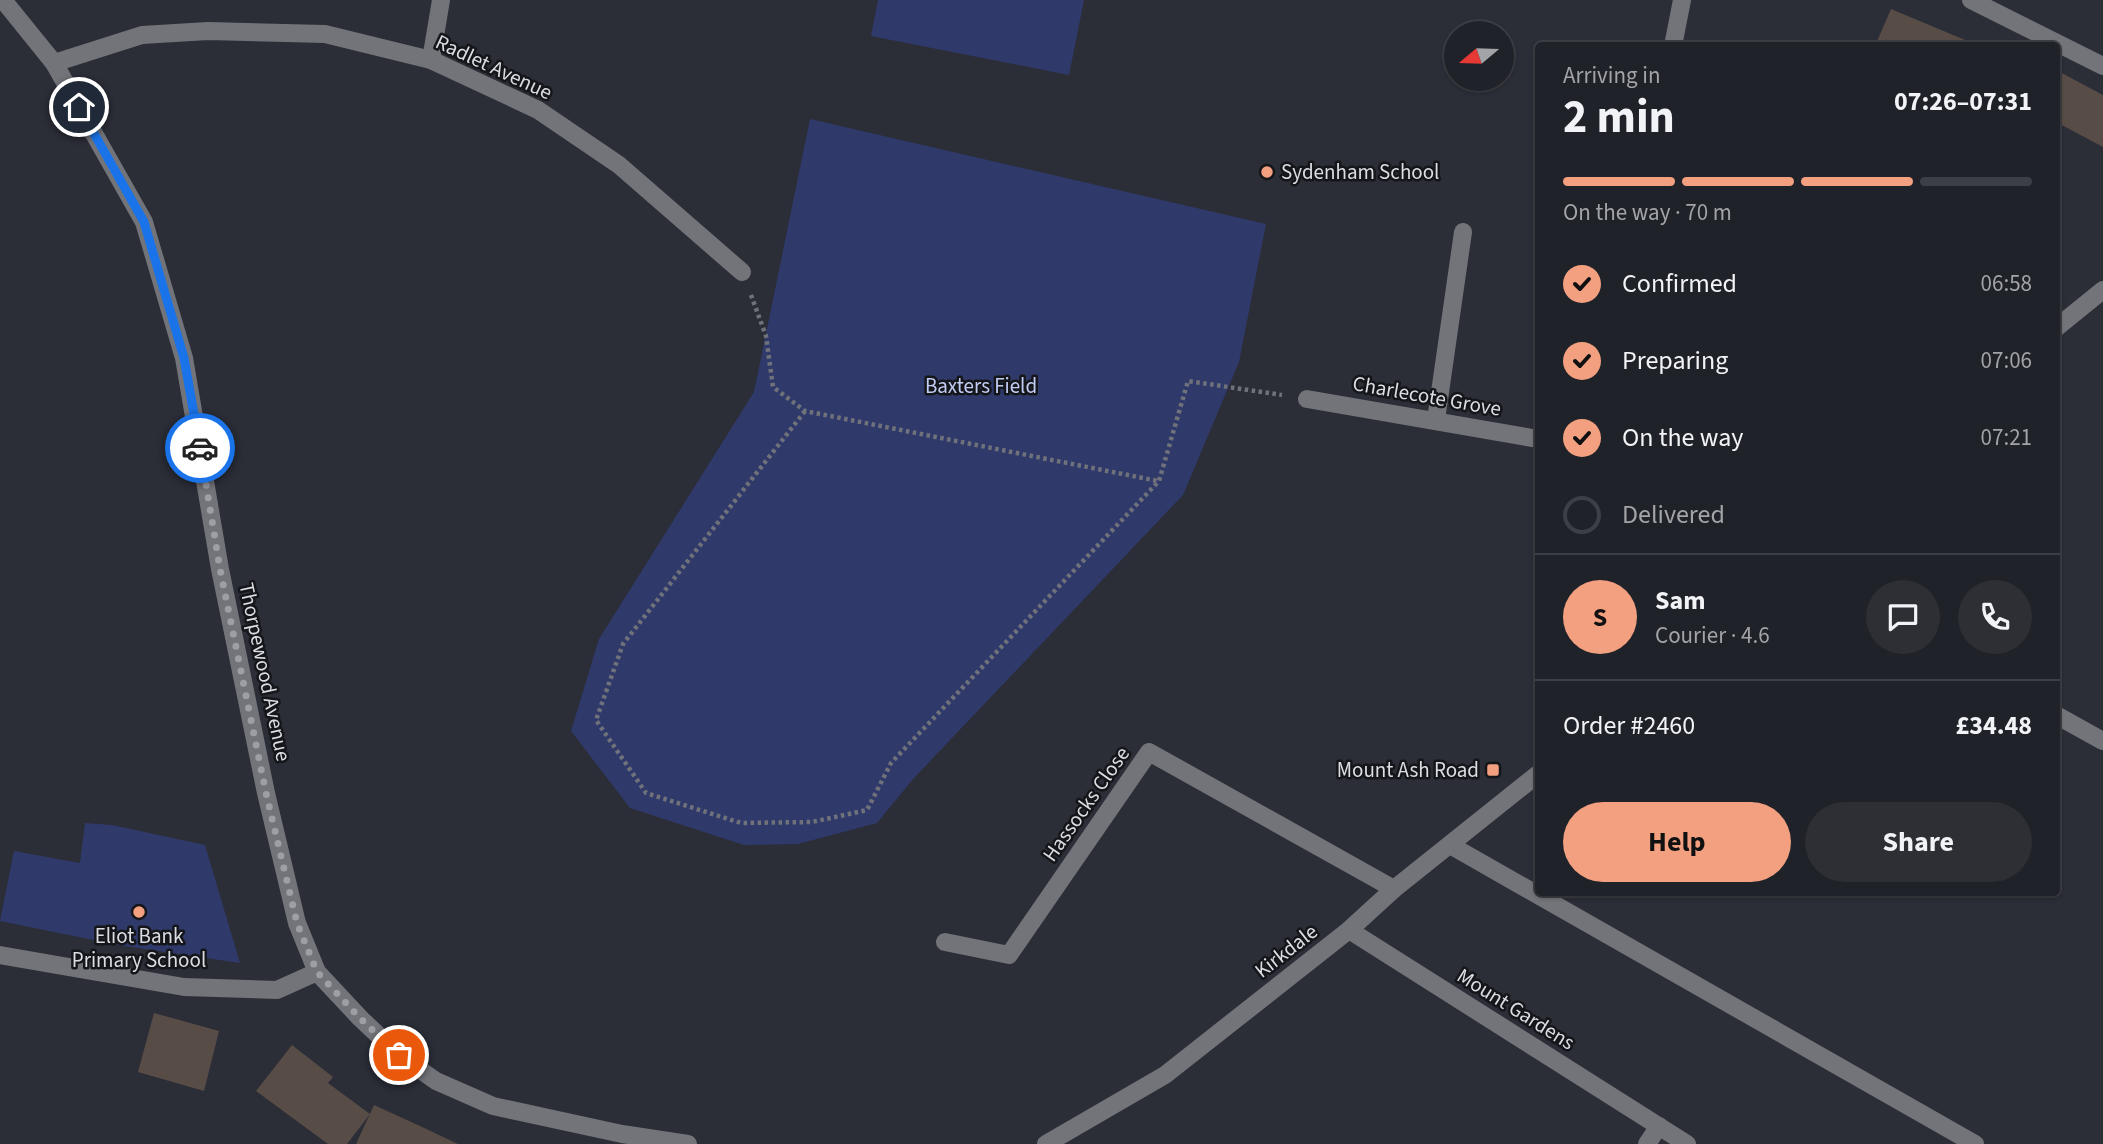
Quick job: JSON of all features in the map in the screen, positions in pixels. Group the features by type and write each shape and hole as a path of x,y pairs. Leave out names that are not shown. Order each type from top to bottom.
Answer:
{"street":[{"name":"Thorpewood Avenue","path":"3,0 54,63 144,222 184,358 220,569 266,793 297,923 317,972 399,1055 436,1081 493,1106 622,1134 688,1144"},
{"path":"431,60 441,0"},
{"path":"1674,42 1682,0"},
{"path":"1971,0 2055,42"},
{"name":"Radlet Avenue","path":"54,63 142,35 208,31 325,34 431,60 548,117 619,165 742,272"},
{"path":"2060,44 2103,66"},
{"path":"1436,420 1464,232"},
{"path":"2060,325 2103,290"},
{"name":"Charlecote Grove","path":"1307,399 1535,438"},
{"path":"2060,717 2103,741"},
{"name":"Hassocks Close","path":"945,942 1009,955 1149,752 1394,889"},
{"name":"Kirkdale","path":"1046,1144 1165,1075 1349,930 1394,889 1535,776"},
{"path":"1450,845 1535,893"},
{"path":"1540,896 1975,1144"},
{"name":"Mount Gardens","path":"1349,930 1687,1144"},
{"path":"0,955 184,987 277,990 317,972"},
{"path":"1647,1144 1659,1126"}],"path":[{"path":"742,272 766,336 773,387 805,411 1159,481"},
{"path":"805,411 623,644 596,720 646,793 741,823 811,822 867,810 891,763 1159,481 1188,381 1307,399"}],"green space":[{"path":"878,0 1084,0 1069,75 871,36"},
{"name":"Baxters Field","path":"810,119 1266,224 1239,362 1183,495 914,778 877,823 798,844 744,845 630,808 571,731 599,639 754,392"},
{"path":"85,823 112,825 205,845 240,963 118,945 0,921 14,851 80,863"}],"building":[{"path":"1891,9 1970,42 1877,42"},
{"path":"2060,72 2103,95 2103,147 2060,124"},
{"path":"154,1013 219,1031 204,1091 138,1072"},
{"path":"292,1045 333,1077 328,1083 370,1114 347,1144 328,1144 256,1091"},
{"path":"374,1105 420,1126 458,1144 356,1144"}],"way so far":[{"path":"200,448 220,569 266,793 297,923 317,972 399,1055"}],"place":[{"name":"Sydenham School","path":"1267,172"},
{"name":"Mount Ash Road","path":"1493,770"},
{"name":"Eliot Bank Primary School","path":"139,912"}],"route":[{"path":"79,107 144,222 184,358 200,448"}]}
